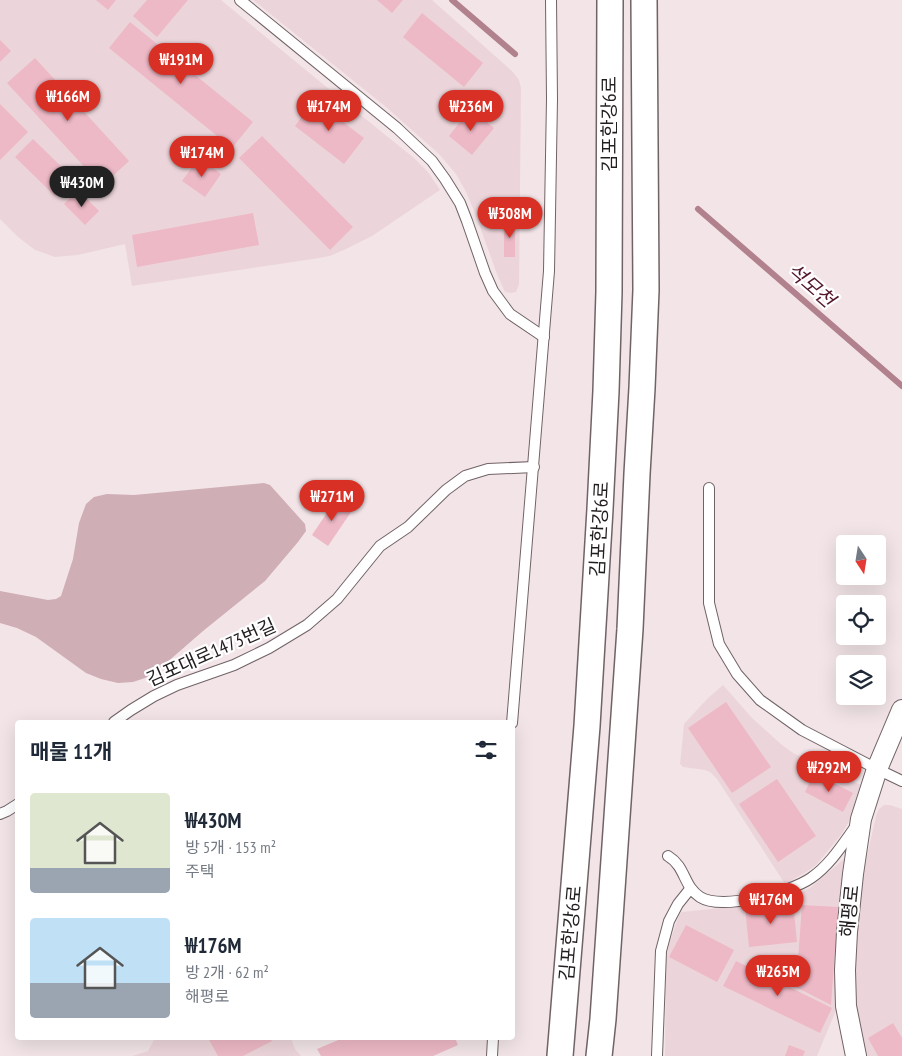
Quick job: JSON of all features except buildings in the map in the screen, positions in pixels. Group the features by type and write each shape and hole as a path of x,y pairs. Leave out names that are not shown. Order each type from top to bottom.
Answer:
{"street":[{"name":"김포한강6로","path":"560,1056 588,726 606,391 610,0"},
{"name":"김포한강6로","path":"599,1056 629,648 642,388 646,290 644,0"},
{"name":"해평로","path":"856,1056 846,1006 845,970 846,932 853,874 861,819 877,769 902,710"}],"lane":[{"path":"240,0 397,128 432,161 460,203 493,291 510,314 544,337"},
{"path":"512,720 549,271 552,99 550,0"},
{"name":"김포대로1473번길","path":"117,720 154,696 177,685 234,665 307,626 337,598 380,546 408,527 446,490 465,476 488,469 534,467"},
{"path":"709,488 709,603 719,644 737,674 760,700 802,730 902,781"},
{"path":"0,814 15,806"},
{"path":"668,856 675,860 681,869 690,889 702,898 715,902 766,896 789,889 811,878 828,863 861,819"},
{"path":"657,1056 661,951 669,921 678,904 690,889"},
{"path":"492,1056 493,1040"}],"shaded area":[{"path":"0,0 221,0 414,158 428,172 440,190 372,236 330,256 132,286 125,244 78,255 55,257 35,250 18,237 0,219"},
{"path":"253,0 432,0 513,72 519,80 521,88 519,284 516,292 505,292 466,192 456,174 439,154 386,107"},
{"path":"264,483 270,485 305,524 306,531 265,581 157,671 145,678 133,682 118,683 101,679 86,673 36,637 17,628 0,623 0,591 48,600 61,596 73,559 79,523 86,504 94,497 107,494 134,495"},
{"path":"723,685 752,718 793,753 863,786 852,816 841,835 816,865 785,884 717,779 710,772 683,767 680,764 684,724"},
{"path":"884,805 902,809 902,1056 863,1056 851,992 859,892 876,816 879,809"},
{"path":"847,858 837,1008 817,1056 665,1056 666,960 669,944 679,915 682,912 758,904 789,898 810,888"},
{"path":"154,1040 292,1040 295,1049 301,1056 132,1056 148,1051"}],"waterway":[{"name":"석모천","path":"452,0 515,54"},
{"name":"석모천","path":"698,209 902,386"}]}
